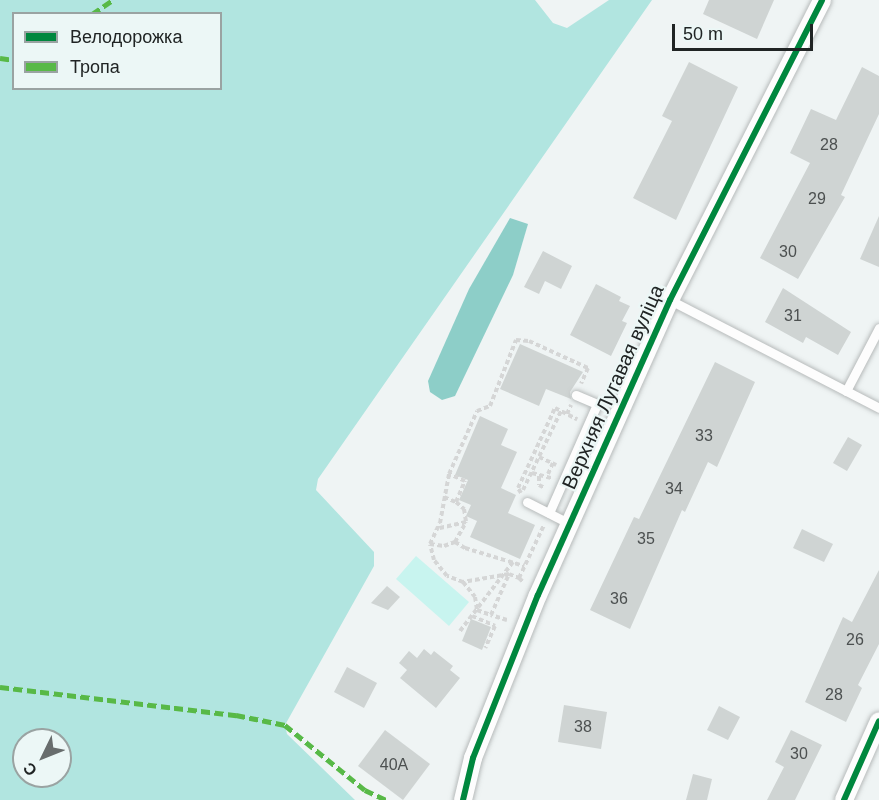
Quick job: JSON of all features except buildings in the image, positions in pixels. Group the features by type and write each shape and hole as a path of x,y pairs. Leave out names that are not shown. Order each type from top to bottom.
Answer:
{"street":[{"name":"Верхняя Лугавая вуліца","path":"463,800 473,758 496,698 570,524 670,300 822,0"},
{"path":"844,800 879,722"}],"lane":[{"path":"670,300 879,408"},
{"path":"846,391 879,328"},
{"path":"549,513 597,404 576,394"},
{"path":"524,498 570,524"}],"path":[{"path":"477,610 476,597 463,582 447,576 434,560 430,544 437,529 449,474 477,411 490,406 516,340 529,340 588,368 567,414"},
{"path":"524,498 518,488 555,408 588,424"},
{"path":"524,498 532,473 561,411"},
{"path":"533,454 568,470"},
{"path":"539,476 539,485 545,488 552,483 548,474 553,463"},
{"path":"532,473 539,476 548,474"},
{"path":"449,474 465,481 456,502"},
{"path":"430,544 444,546 455,542 466,522 464,509 456,502 444,497"},
{"path":"519,578 549,513"},
{"path":"437,529 466,522"},
{"path":"455,542 465,549 524,566"},
{"path":"460,631 513,562"},
{"path":"463,582 509,574 525,580 520,591"},
{"path":"491,615 509,574"},
{"path":"493,589 501,593"},
{"path":"477,610 506,622 511,612"},
{"path":"472,616 495,626 485,648"}],"shaded area":[{"path":"0,0 535,0 553,23 567,28 609,0 652,0 318,479 316,490 374,552 374,566 285,725 287,734 355,800 0,800"},
{"path":"510,218 528,224 513,275 455,396 442,400 430,392 428,381 469,289"},
{"path":"416,556 469,602 449,626 396,579"}],"marked path":[{"path":"95,12 113,0"},
{"path":"0,58 12,60"},
{"path":"0,687 236,715 285,725 365,790 386,800"}],"cycle path":[{"path":"463,800 473,758 538,595 670,300 822,0"},
{"path":"844,800 879,721"}]}
